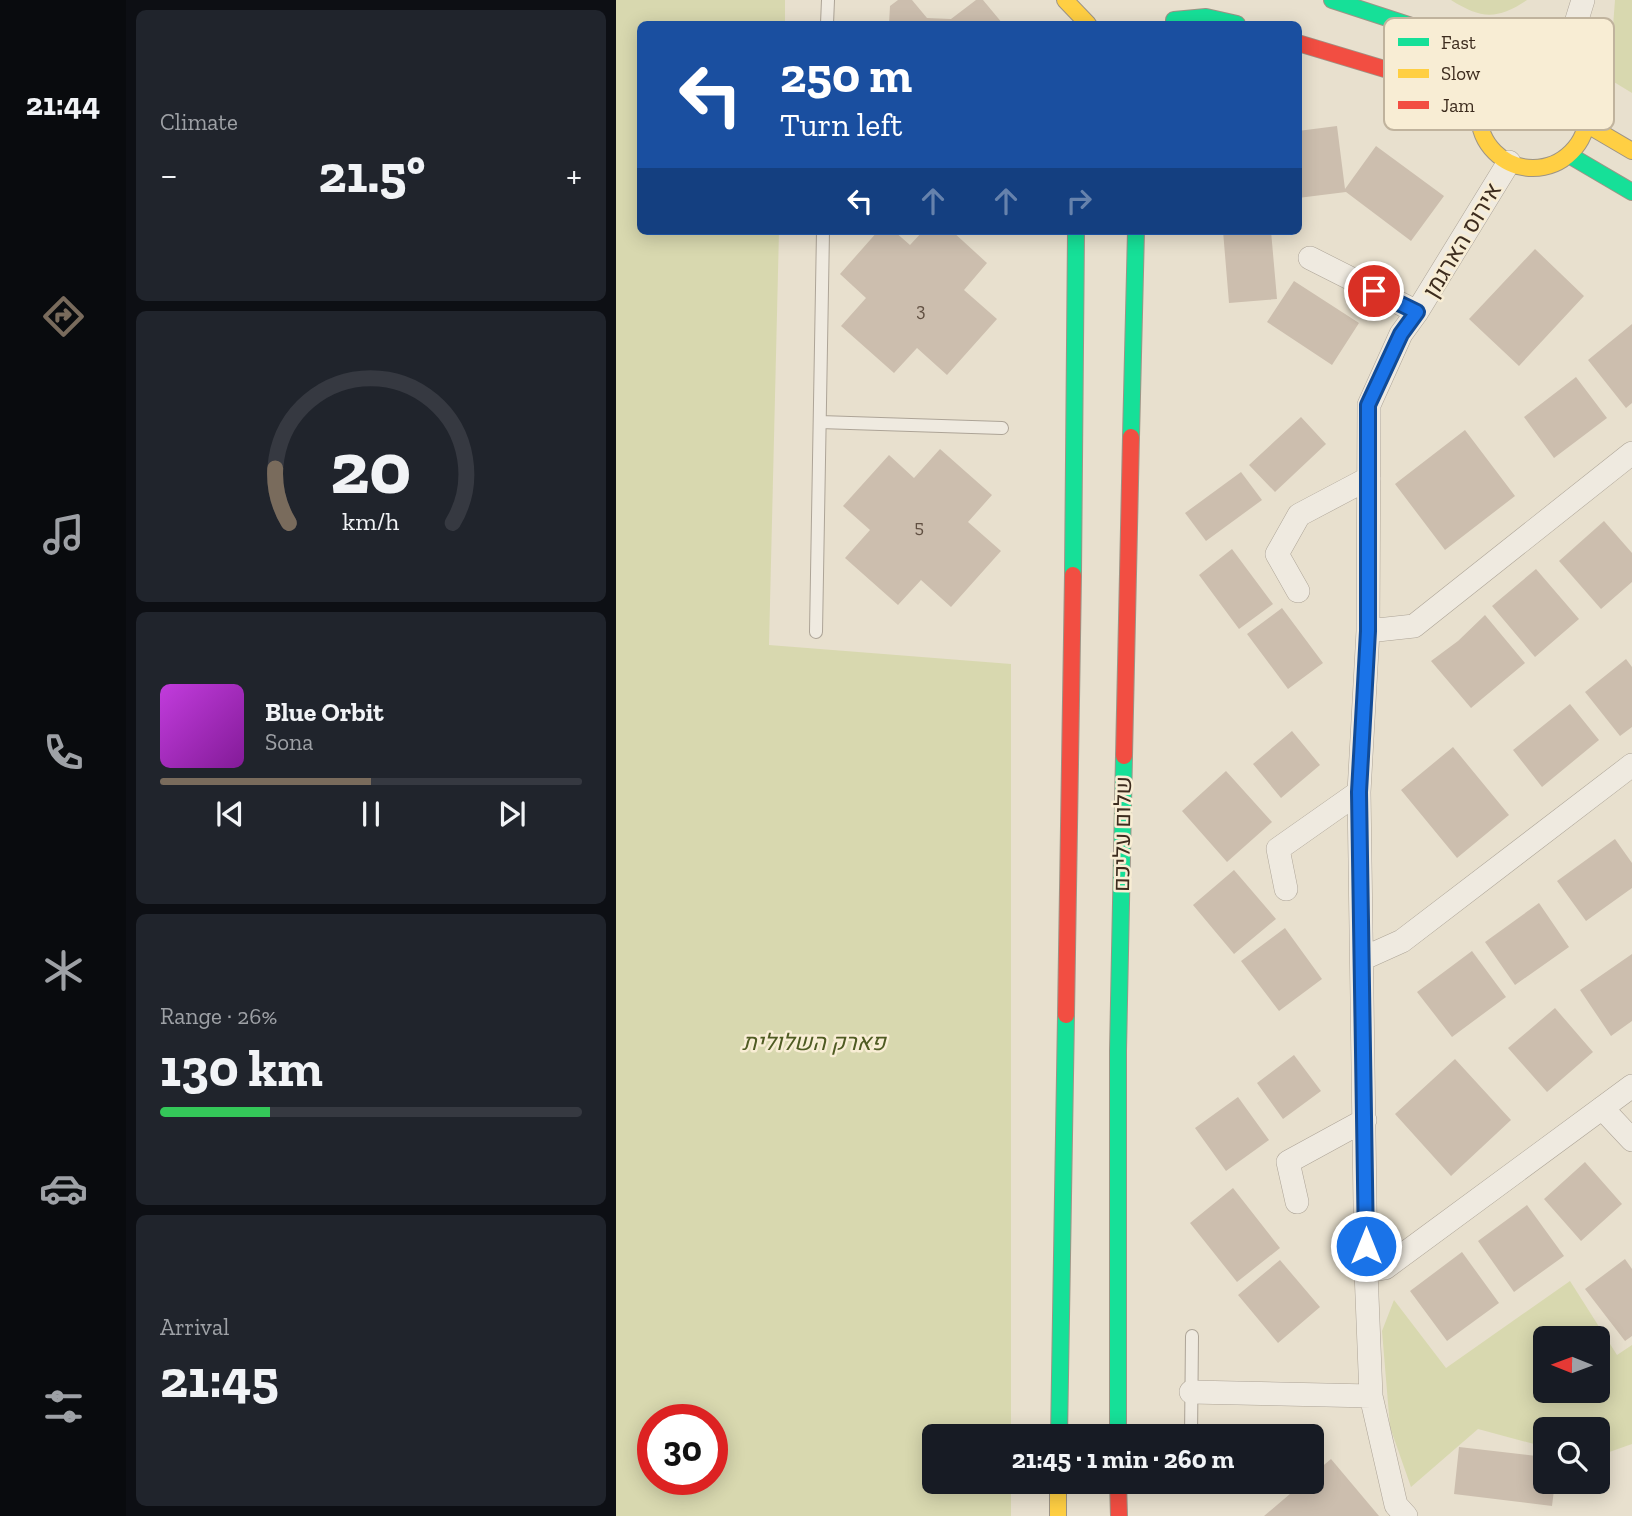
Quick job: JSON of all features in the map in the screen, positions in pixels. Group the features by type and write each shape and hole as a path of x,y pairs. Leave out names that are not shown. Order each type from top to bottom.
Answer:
{"main road":[{"path":"1172,21 1184,8 1187,0"},
{"path":"1332,0 1387,18"},
{"path":"1067,3 1073,21"},
{"path":"1067,3 1085,21"},
{"path":"1174,21 1192,16 1209,16 1226,21"},
{"path":"1302,44 1384,69"},
{"path":"1481,130 1496,154 1524,167 1539,168 1555,164 1569,155 1580,141 1584,130"},
{"path":"1597,130 1632,150"},
{"path":"1569,155 1632,192"},
{"path":"1059,1424 1076,235"},
{"name":"שלום עליכם","path":"1118,1424 1118,1051 1136,235"},
{"path":"1058,1494 1058,1516"},
{"path":"1118,1494 1119,1516"}],"street":[{"path":"1577,18 1583,0"},
{"name":"אירוס הארגמן","path":"1406,1516 1396,1505 1371,1396 1366,1271 1359,792 1368,631 1368,405 1401,334 1509,162"},
{"path":"1310,258 1417,312"},
{"path":"1368,631 1414,625 1629,460"},
{"path":"1298,591 1277,554 1299,515 1368,478"},
{"path":"1362,959 1402,941 1630,772"},
{"path":"1286,889 1278,849 1359,792"},
{"path":"1366,1271 1385,1268 1632,1086"},
{"path":"1602,1108 1632,1140"},
{"path":"1297,1202 1288,1161 1365,1120"},
{"path":"1191,1392 1371,1396"}],"lane":[{"path":"827,21 828,0"},
{"path":"816,632 823,235"},
{"path":"820,422 1002,428"},
{"path":"1191,1424 1192,1336"}],"green space":[{"name":"פארק השלולית","path":"616,0 785,0 785,21 637,21 637,235 779,235 769,645 1011,664 1011,1424 922,1424 922,1494 1011,1494 1011,1516 616,1516"},
{"path":"1451,0 1527,0 1507,11 1489,15 1471,11"},
{"path":"1615,0 1632,0 1632,93 1614,82"},
{"path":"1570,1281 1599,1326 1533,1326 1533,1404 1610,1404 1610,1344 1617,1355 1632,1345 1632,1444 1610,1452 1610,1417 1533,1417 1533,1444 1478,1429 1411,1487 1390,1427 1382,1331 1394,1300 1446,1368"}],"building":[{"path":"898,0 912,0 927,18 951,19 976,0 983,0 1000,21 889,21 890,6"},
{"path":"1337,126 1345,189 1376,146 1444,196 1411,241 1346,192 1302,198 1302,130"},
{"path":"874,235 899,235 910,245 919,235 956,235 987,263 964,290 997,319 947,375 917,348 894,373 841,326 866,298 840,274"},
{"path":"1223,235 1271,235 1277,299 1229,303"},
{"path":"1535,249 1584,296 1519,366 1469,319"},
{"path":"1294,281 1359,323 1332,365 1267,322"},
{"path":"1632,324 1632,403 1626,408 1588,360"},
{"path":"1576,377 1607,418 1554,458 1524,417"},
{"path":"1301,417 1326,444 1275,492 1249,465"},
{"path":"1465,430 1515,496 1445,550 1395,484"},
{"path":"940,449 992,495 968,522 1001,551 951,607 921,580 898,605 845,558 870,530 843,506 889,455 914,478"},
{"path":"1241,472 1262,500 1206,541 1185,513"},
{"path":"1604,521 1632,553 1632,582 1601,609 1559,561"},
{"path":"1232,549 1273,604 1239,629 1199,575"},
{"path":"1536,569 1579,619 1535,657 1492,606"},
{"path":"1282,608 1323,663 1288,689 1247,634"},
{"path":"1485,615 1525,663 1471,708 1431,661 1458,641"},
{"path":"1626,659 1632,667 1632,727 1620,736 1585,692"},
{"path":"1570,704 1599,740 1542,787 1513,750"},
{"path":"1292,731 1320,765 1281,798 1253,764"},
{"path":"1453,747 1509,815 1457,858 1401,790"},
{"path":"1226,771 1272,822 1227,862 1182,811"},
{"path":"1615,839 1632,863 1632,888 1586,921 1557,881"},
{"path":"1234,870 1276,919 1234,954 1193,905"},
{"path":"1539,903 1569,947 1515,985 1485,942"},
{"path":"1285,928 1322,979 1279,1011 1241,961"},
{"path":"1472,951 1506,997 1452,1037 1417,992"},
{"path":"1632,954 1632,1021 1611,1036 1580,990"},
{"path":"1555,1008 1593,1052 1547,1092 1508,1048"},
{"path":"1294,1055 1321,1091 1283,1119 1257,1083"},
{"path":"1455,1059 1511,1120 1451,1176 1395,1114"},
{"path":"1238,1097 1269,1140 1226,1171 1195,1128"},
{"path":"1585,1162 1622,1204 1581,1241 1544,1199"},
{"path":"1233,1188 1280,1248 1237,1282 1190,1223"},
{"path":"1527,1205 1564,1256 1514,1292 1478,1241"},
{"path":"1462,1252 1499,1303 1447,1341 1410,1291"},
{"path":"1625,1259 1632,1269 1632,1336 1625,1341 1585,1289"},
{"path":"1280,1260 1320,1307 1278,1343 1238,1295"},
{"path":"1459,1447 1533,1456 1533,1494 1554,1494 1552,1506 1454,1494"},
{"path":"1331,1459 1379,1516 1264,1516 1290,1494 1324,1494 1324,1465"}],"traffic: fast":[{"path":"1332,0 1387,18"},
{"path":"1174,20 1206,17 1224,21"},
{"path":"1569,155 1632,192"},
{"path":"1073,575 1076,235"},
{"path":"1131,437 1136,235"},
{"path":"1118,1424 1118,1051 1124,756"},
{"path":"1059,1424 1066,1015"}],"traffic: slow":[{"path":"1065,0 1085,21"},
{"path":"1482,130 1488,144 1503,159 1512,164 1533,168 1544,167 1563,159 1578,144 1584,130"},
{"path":"1596,130 1632,151"},
{"path":"1058,1494 1058,1516"}],"traffic: jam":[{"path":"1302,44 1384,69"},
{"path":"1124,756 1131,437"},
{"path":"1066,1015 1073,575"},
{"path":"1118,1494 1119,1516"}],"route":[{"path":"1366,1246 1359,792 1368,631 1368,405 1401,334 1417,312 1374,291"}]}
